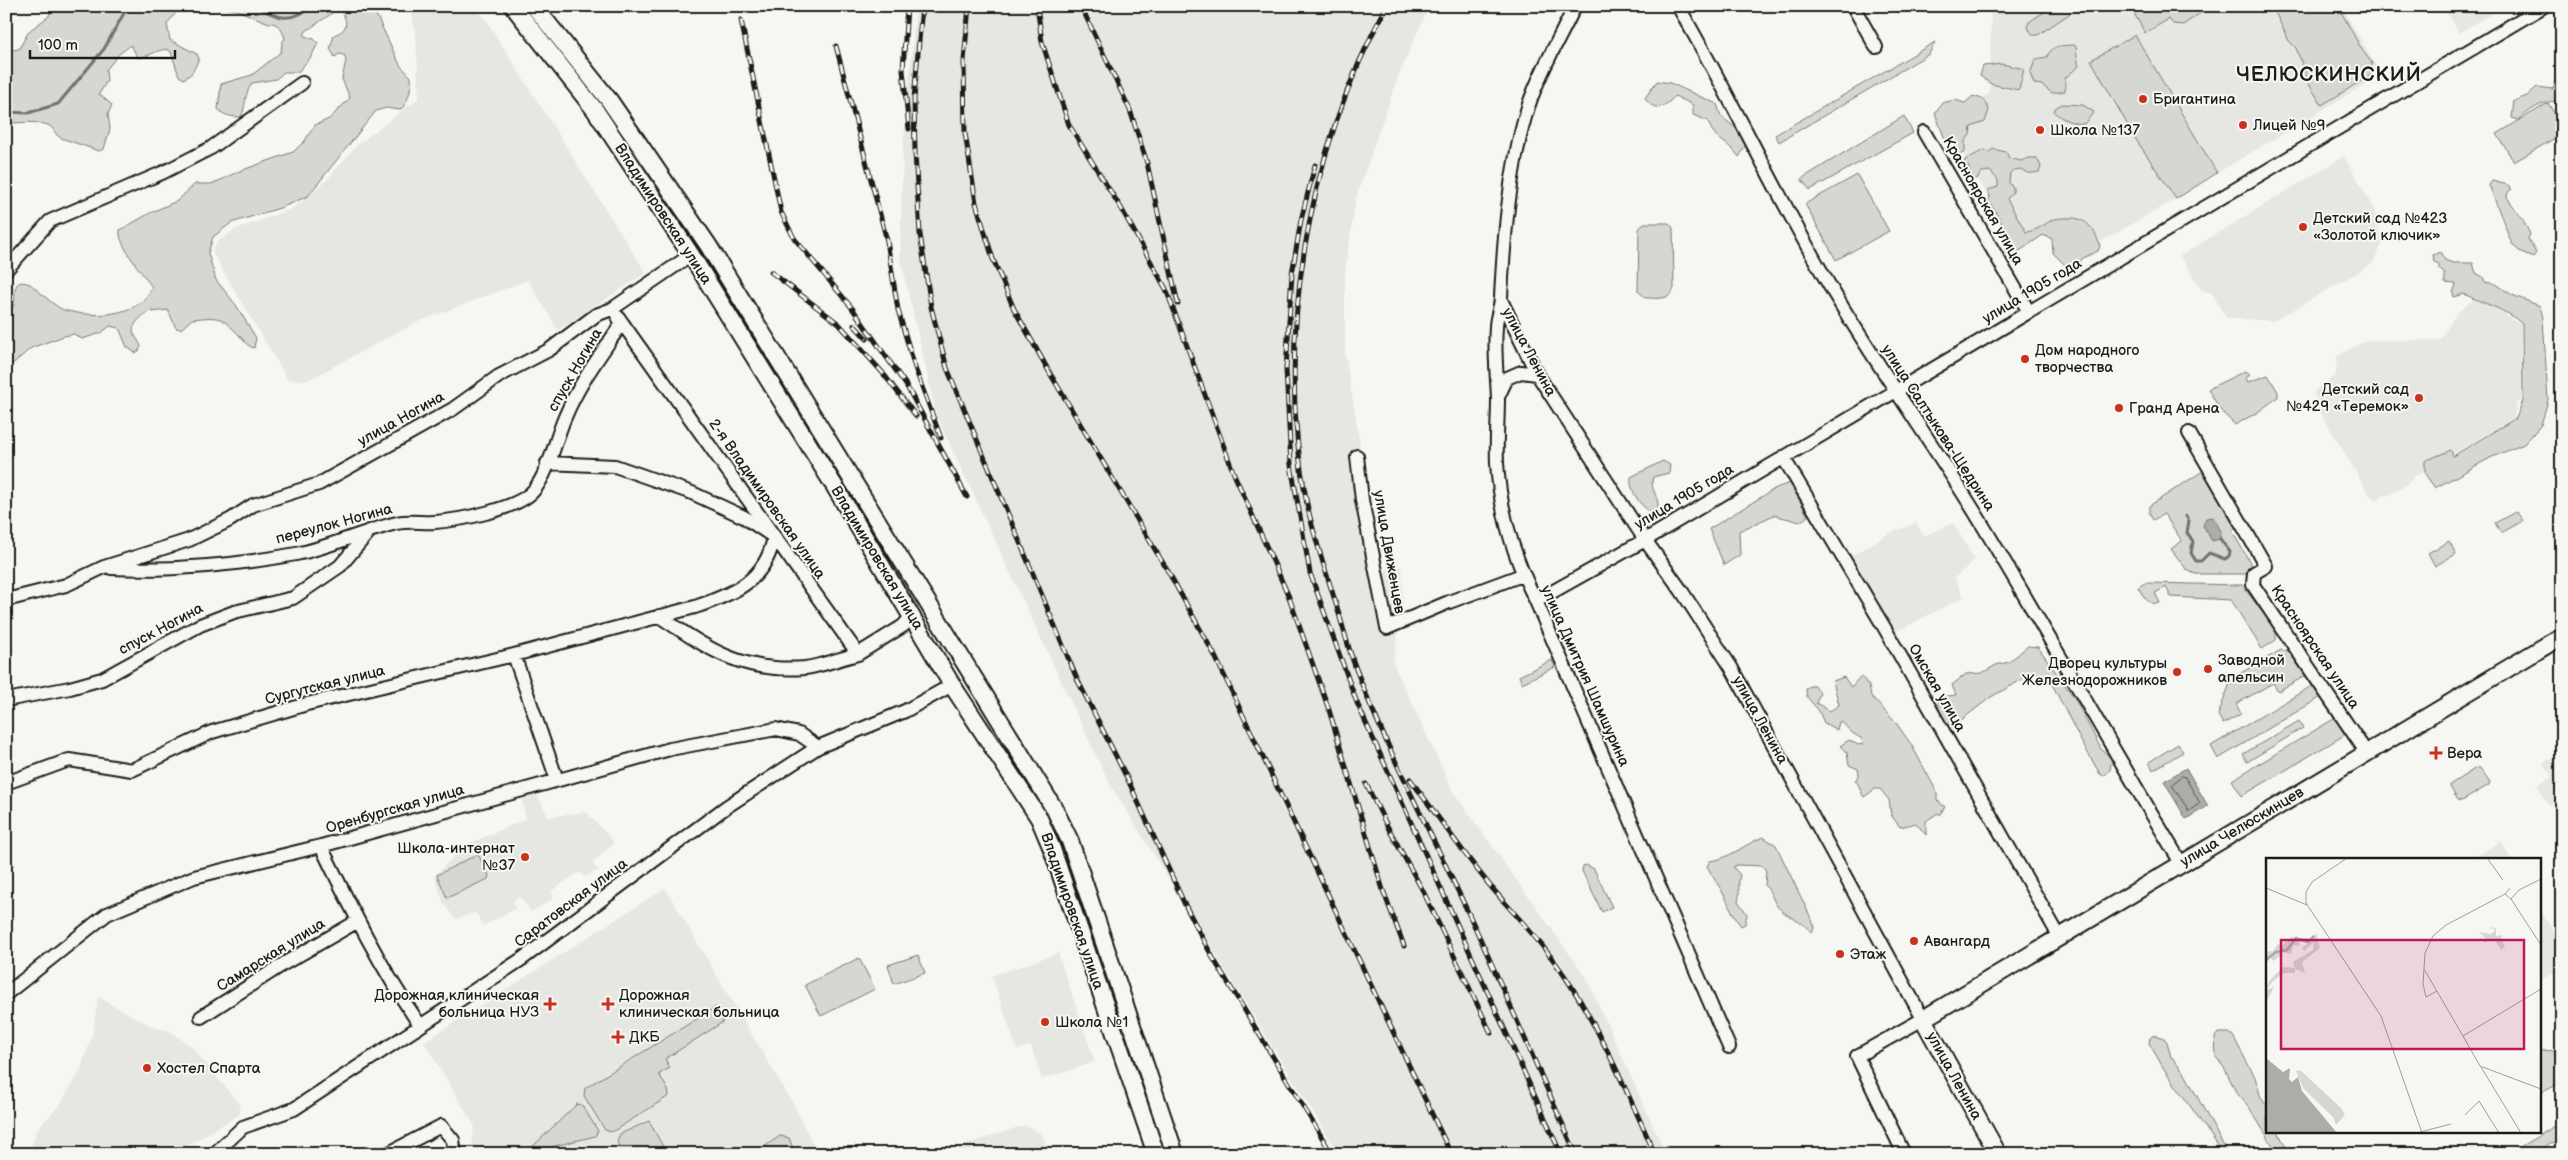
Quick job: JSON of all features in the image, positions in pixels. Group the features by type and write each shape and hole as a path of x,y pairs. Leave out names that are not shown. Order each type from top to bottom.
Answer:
{"main road":[{"name":"Владимировская улица","path":"513,6 595,110 692,255 952,685 1034,810 1052,849 1156,1154"},
{"name":"Владимировская улица","path":"534,6 609,100 708,245 1055,810 1070,841 1176,1154"},
{"name":"улица Челюскинцев","path":"1923,1019 2562,636"},
{"name":"улица Ленина","path":"1923,1019 1998,1154"}],"street":[{"name":"улица Дмитрия Шамшурина","path":"1575,6 1546,65 1524,122 1504,241 1501,300 1496,324 1495,369 1498,396 1498,464 1503,514 1522,575 1536,601 1728,1047"},
{"name":"улица Салтыкова-Щедрина","path":"1678,6 1814,259 1894,392 1974,513 2181,863"},
{"path":"1853,6 1876,47"},
{"name":"улица 1905 года","path":"1536,601 1645,540 2544,6"},
{"path":"6,270 50,221 164,172 211,148 302,83"},
{"name":"Красноярская улица","path":"1924,132 2029,312"},
{"name":"улица Ногина","path":"6,600 66,585 104,567 189,540 230,520 253,505 319,484 453,409 499,376 549,350 596,315 612,309 692,255"},
{"name":"улица Ленина","path":"1501,300 1538,374 1645,540 1681,590 1731,667 1923,1019"},
{"name":"2-я Владимировская улица","path":"612,309 858,654"},
{"name":"спуск Ногина","path":"547,463 565,415 581,386 622,323"},
{"path":"1498,396 1507,378 1522,372 1538,374"},
{"name":"Красноярская улица","path":"2189,433 2266,566 2254,573 2253,585 2366,752"},
{"name":"улица Движенцев","path":"1357,456 1362,500 1387,628 1522,575"},
{"name":"Омская улица","path":"1783,457 1884,627 2059,936"},
{"path":"547,463 614,466 692,493 744,517 774,537"},
{"name":"переулок Ногина","path":"104,567 153,570 296,554 402,522 434,522 458,519 522,500 534,491 547,463"},
{"name":"спуск Ногина","path":"6,700 70,688 102,679 200,625 234,612 293,598 340,566 368,532"},
{"name":"Сургутская улица","path":"6,783 69,760 132,770 212,732 307,704 514,655 722,598 750,581 770,556 774,537"},
{"path":"659,616 715,652 741,662 780,668 807,668 858,654 903,626 912,616"},
{"path":"514,655 557,780"},
{"name":"Саратовская улица","path":"214,1154 243,1127 294,1109 522,959 726,807 818,747 905,711 952,685"},
{"name":"Оренбургская улица","path":"6,994 107,914 194,877 321,846 670,749 776,729 799,734 818,747"},
{"path":"321,846 358,921 395,989 420,1025"},
{"name":"Самарская улица","path":"201,1017 285,963 358,921"},
{"path":"1904,1154 1857,1056 1923,1019"},
{"path":"387,1154 441,1126 453,1140 455,1154"}],"shaded area":[{"path":"52,6 181,6 167,24 170,40 197,54 199,59 192,73 184,79 179,76 171,52 167,49 138,58 131,45 119,54 106,70 107,81 99,94 112,105 108,114 110,129 104,149 99,151 61,138 46,124 29,122 6,124 6,51 19,49 29,31 49,16"},
{"path":"218,6 337,6 331,14 306,31 304,36 314,39 318,43 311,57 298,72 284,72 276,79 252,83 247,92 241,117 234,117 228,116 218,109 221,84 252,75 281,52 282,43 285,38 281,29 275,24 239,11"},
{"path":"338,6 372,6 400,65 411,77 409,95 403,108 400,110 386,108 376,111 308,196 283,207 231,223 213,237 208,253 216,280 236,305 256,338 254,348 248,345 228,324 219,319 192,319 181,329 176,328 168,310 152,312 151,310 139,319 133,328 141,346 139,351 135,353 127,347 119,328 110,326 101,333 82,339 74,334 31,348 6,367 6,312 14,306 17,284 24,282 30,284 56,306 75,313 114,313 137,305 146,297 152,287 127,251 120,236 120,230 152,212 177,201 195,184 211,184 237,172 293,152 304,142 315,125 329,119 350,98 342,79 346,60 344,55 339,54 335,57 330,49 334,35 343,30 346,23 344,15"},
{"path":"410,6 474,6 488,23 646,273 558,330 528,280 415,323 308,380 288,380 212,252 217,242 236,229 292,209 327,180 356,146 419,98 416,35"},
{"path":"916,6 1429,6 1398,77 1356,197 1345,271 1345,353 1369,499 1373,546 1379,571 1402,566 1403,606 1393,663 1452,790 1586,977 1666,1154 1339,1154 1108,781 937,417 900,257 903,150"},
{"path":"1991,6 2341,6 2377,68 2374,70 2374,79 2217,173 2135,35 2091,60 2135,138 2176,199 2069,260 2051,228 2019,247 1944,123 1990,93"},
{"path":"2053,6 2081,6 2038,35 2033,35 2027,27 2029,22"},
{"path":"2130,6 2206,6 2208,8 2183,25 2173,24 2169,19 2145,33"},
{"path":"2269,6 2338,6 2362,50 2372,63 2371,75 2322,105 2310,86 2296,48 2289,41 2276,14"},
{"path":"2444,6 2505,6 2459,33"},
{"name":"Бригантина","path":"2135,35 2217,173 2176,199 2135,138 2091,60"},
{"path":"1935,42 1929,54 1779,142 1775,135"},
{"path":"2058,46 2076,46 2079,66 2065,78 2065,91 2052,93 2042,85 2034,84 2030,73 2036,59 2047,57"},
{"path":"2002,64 2024,69 2019,90 1991,84 1980,76 1983,66"},
{"path":"2562,78 2562,107 2556,101 2551,101 2536,107 2519,120 2512,118 2514,101 2527,96 2537,87 2552,89 2556,80"},
{"path":"1657,81 1670,83 1717,104 1721,116 1745,136 1747,143 1739,157 1714,133 1708,121 1693,115 1693,105 1675,96 1663,106 1652,106 1645,98"},
{"path":"1973,96 1983,99 1989,110 1985,122 1971,127 1970,135 1965,141 1965,152 1958,156 1946,142 1935,113 1942,103 1955,100 1965,103"},
{"path":"2548,103 2562,126 2562,134 2514,162 2497,134"},
{"path":"2062,104 2083,105 2094,112 2084,124 2076,123 2064,119 2054,112 2055,108"},
{"path":"1904,116 1913,133 1810,190 1801,179"},
{"path":"1993,149 2006,152 2009,158 2021,161 2037,158 2041,167 2039,172 2028,173 2021,169 2013,170 2010,173 2009,183 2013,187 2013,192 2007,199 2026,232 2055,219 2078,219 2092,228 2100,246 2098,251 2083,258 2080,262 2066,266 2053,253 2052,239 2043,235 2018,252 2020,257 2015,262 2007,253 2011,251 2009,241 1988,201 1990,197 1988,190 1998,187 1998,180 1990,171 1982,172 1977,179 1972,178 1968,166 1964,164 1965,160 1984,150 1989,152"},
{"name":"Детский сад №423 «Золотой ключик»","path":"2344,156 2374,209 2382,244 2372,264 2274,321 2226,318 2212,293 2202,290 2180,256"},
{"path":"1857,175 1889,231 1836,260 1805,204"},
{"path":"2492,181 2508,185 2512,189 2508,192 2507,197 2530,234 2528,239 2536,253 2533,257 2519,251 2512,244 2489,185"},
{"path":"1644,223 1669,223 1673,228 1674,288 1667,297 1646,298 1638,291 1639,229"},
{"path":"2440,252 2445,260 2453,263 2473,263 2476,273 2483,277 2485,282 2496,284 2512,295 2540,306 2543,318 2548,400 2541,425 2524,444 2492,457 2435,488 2425,474 2425,461 2451,450 2453,456 2516,418 2523,401 2522,324 2501,310 2464,294 2454,297 2453,293 2456,284 2445,283 2445,274 2439,269 2439,264 2434,262 2433,255"},
{"name":"Детский сад №429 «Теремок»","path":"2473,300 2480,301 2506,313 2506,316 2521,325 2521,402 2517,402 2514,418 2412,478 2412,480 2390,495 2383,495 2376,500 2369,494 2317,407 2320,404 2314,394 2316,389 2336,375 2337,356 2367,340 2440,340 2457,313"},
{"path":"2245,371 2250,374 2246,378 2248,382 2268,375 2278,392 2278,397 2258,412 2235,425 2221,411 2208,389"},
{"path":"1663,461 1670,465 1669,473 1653,477 1652,486 1658,500 1658,509 1653,513 1640,503 1634,493 1631,477"},
{"path":"2206,469 2241,525 2232,531 2252,566 2247,574 2195,574 2187,570 2171,549 2182,541 2164,514 2153,520 2149,513 2149,506"},
{"path":"1790,483 1808,516 1800,522 1774,515 1739,531 1740,555 1724,565 1709,529 1776,488"},
{"path":"2517,511 2523,521 2501,533 2495,523"},
{"path":"1916,523 1924,536 1953,523 1975,560 1954,578 1964,597 1893,633 1849,557 1890,533"},
{"path":"2449,541 2456,554 2435,566 2428,553"},
{"path":"2145,583 2242,585 2276,630 2276,640 2262,649 2231,600 2171,597 2166,587 2155,593 2160,603 2156,604 2146,600 2138,587"},
{"path":"2028,646 2038,647 2075,699 2101,749 2112,759 2110,770 2104,776 2100,774 2081,741 2053,686 2035,672 2026,674 2023,679 1991,697 1952,727 1942,717 1939,711 1939,697 1956,695 1952,685 1966,674 1982,673 1996,665 2009,662"},
{"path":"2281,650 2292,651 2309,674 2278,691 2273,683 2236,704 2241,714 2223,724 2218,715 2232,678"},
{"path":"1552,660 1555,667 1522,683 1519,676"},
{"path":"1861,676 1869,686 1871,696 1897,724 1912,746 1937,792 1937,800 1945,807 1940,815 1938,813 1926,821 1926,835 1916,823 1900,827 1891,815 1889,800 1880,789 1875,789 1864,797 1855,781 1859,774 1858,769 1849,765 1847,753 1840,746 1849,740 1858,745 1863,744 1862,739 1851,732 1841,721 1837,730 1824,723 1819,711 1807,697 1806,689 1810,686 1815,686 1820,693 1816,703 1830,711 1839,705 1833,681 1844,677 1851,687"},
{"path":"2315,684 2323,696 2218,759 2211,746"},
{"path":"2337,717 2348,733 2242,796 2232,780"},
{"path":"2299,721 2303,728 2247,762 2243,754"},
{"path":"2178,744 2183,752 2153,770 2149,762"},
{"path":"2562,753 2562,789 2558,792 2562,799 2549,806 2537,786 2552,777 2544,763"},
{"path":"2476,768 2480,768 2490,782 2489,785 2462,801 2458,800 2450,787 2451,784"},
{"name":"Школа-интернат №37","path":"538,795 548,817 586,812 613,841 612,845 592,863 599,870 585,877 580,872 551,891 554,898 531,912 519,896 513,902 516,908 483,926 476,913 455,919 444,904 434,876 466,845 526,819 522,800"},
{"path":"1763,837 1776,845 1810,916 1814,928 1812,933 1777,906 1765,886 1766,871 1763,866 1737,865 1733,867 1740,875 1738,901 1747,914 1745,924 1741,926 1709,870 1707,866 1710,861 1724,857"},
{"path":"2501,841 2510,858 2473,858"},
{"path":"476,855 479,856 489,875 488,879 447,898 437,875"},
{"path":"1586,865 1594,869 1612,907 1602,912 1582,871 1583,866"},
{"name":"Дорожная клиническая больница","path":"665,888 793,1104 818,1154 472,1154 474,1125 424,1042"},
{"path":"2540,909 2562,945 2562,968 2540,980"},
{"name":"Школа №1","path":"1058,953 1095,1062 1042,1079 1031,1046 1017,1050 992,976"},
{"path":"918,955 925,973 894,984 888,965"},
{"path":"859,958 875,989 821,1016 805,985"},
{"path":"98,997 155,1028 168,1030 192,1047 240,1105 240,1114 177,1152 178,1154 36,1154 31,1147 37,1129 60,1105 80,1071 92,1037"},
{"path":"716,1007 723,1022 665,1059 670,1068 659,1074 668,1090 669,1096 612,1132 605,1130 584,1096 585,1088"},
{"path":"2218,1033 2229,1033 2233,1036 2255,1077 2261,1098 2266,1105 2266,1132 2278,1132 2285,1146 2294,1154 2278,1154 2249,1107 2236,1092 2225,1069 2216,1057 2215,1037"},
{"path":"2154,1035 2164,1038 2167,1042 2171,1057 2185,1074 2228,1154 2224,1154 2164,1069 2149,1043 2150,1038"},
{"path":"2562,1050 2562,1082 2540,1093 2540,1051"},
{"path":"577,1104 582,1105 598,1131 595,1136 531,1152 530,1149"},
{"path":"649,1121 667,1154 621,1154 617,1141 620,1134"},
{"path":"2562,1122 2562,1141 2549,1143 2536,1154 2508,1154"},
{"path":"1025,1125 1041,1134 1051,1154 937,1154"},
{"path":"780,1136 789,1138 795,1154 754,1154"}],"water":[{"path":"2213,517 2221,531 2220,539 2212,541 2203,526 2206,518"},
{"path":"2186,768 2208,806 2186,819 2164,781"}],"waterway":[{"path":"6,112 28,113 58,104 104,49 128,6"},
{"path":"255,6 272,14 285,17 298,15 314,6"},
{"path":"2186,516 2189,521 2187,533 2193,542 2191,553 2196,561 2201,561 2209,553 2225,559 2229,556 2230,552 2220,539"}],"railway":[{"path":"907,6 903,70 909,129"},
{"path":"922,6 914,99 920,234 931,307 947,368 1077,679 1128,780 1185,905 1213,958 1332,1154"},
{"path":"969,6 964,61 965,133 976,203 993,259 1014,309 1051,375 1169,573 1214,654 1451,1154"},
{"path":"1037,6 1042,42 1069,125 1121,208 1166,289 1234,474 1289,597 1329,710 1383,890 1404,946"},
{"path":"1081,6 1130,110 1147,163 1178,304"},
{"path":"1387,6 1359,62 1336,122 1318,185 1305,249 1297,313 1294,378 1298,442 1307,504 1350,653 1368,699 1480,938 1576,1154"},
{"path":"741,20 781,212 794,238 852,308 906,385 967,497"},
{"path":"836,46 887,241 898,310 915,368 941,438"},
{"path":"1315,165 1301,220 1292,274 1286,369 1291,465 1310,573 1357,703 1561,1154"},
{"path":"771,272 839,324 882,372 916,416"},
{"path":"854,325 867,339"},
{"path":"1410,779 1481,875 1540,943 1566,978 1603,1042 1655,1154"},
{"path":"1366,784 1423,891 1491,1033"}],"place":[{"name":"Бригантина","path":"2143,99"},
{"name":"Лицей №9","path":"2243,125"},
{"name":"Школа №137","path":"2040,130"},
{"name":"Детский сад №423 «Золотой ключик»","path":"2303,227"},
{"name":"Дом народного творчества","path":"2025,359"},
{"name":"Детский сад №429 «Теремок»","path":"2419,398"},
{"name":"Гранд Арена","path":"2119,408"},
{"name":"Заводной апельсин","path":"2208,669"},
{"name":"Дворец культуры Железнодорожников","path":"2177,672"},
{"name":"Вера","path":"2436,753"},
{"name":"Школа-интернат №37","path":"525,857"},
{"name":"Авангард","path":"1914,941"},
{"name":"Этаж","path":"1840,954"},
{"name":"Дорожная клиническая больница НУЗ","path":"550,1004"},
{"name":"Дорожная клиническая больница","path":"608,1004"},
{"name":"Школа №1","path":"1045,1022"},
{"name":"ДКБ","path":"618,1037"},
{"name":"Хостел Спарта","path":"147,1068"}],"district":[{"name":"ЧЕЛЮСКИНСКИЙ","path":"2329,75"}]}
